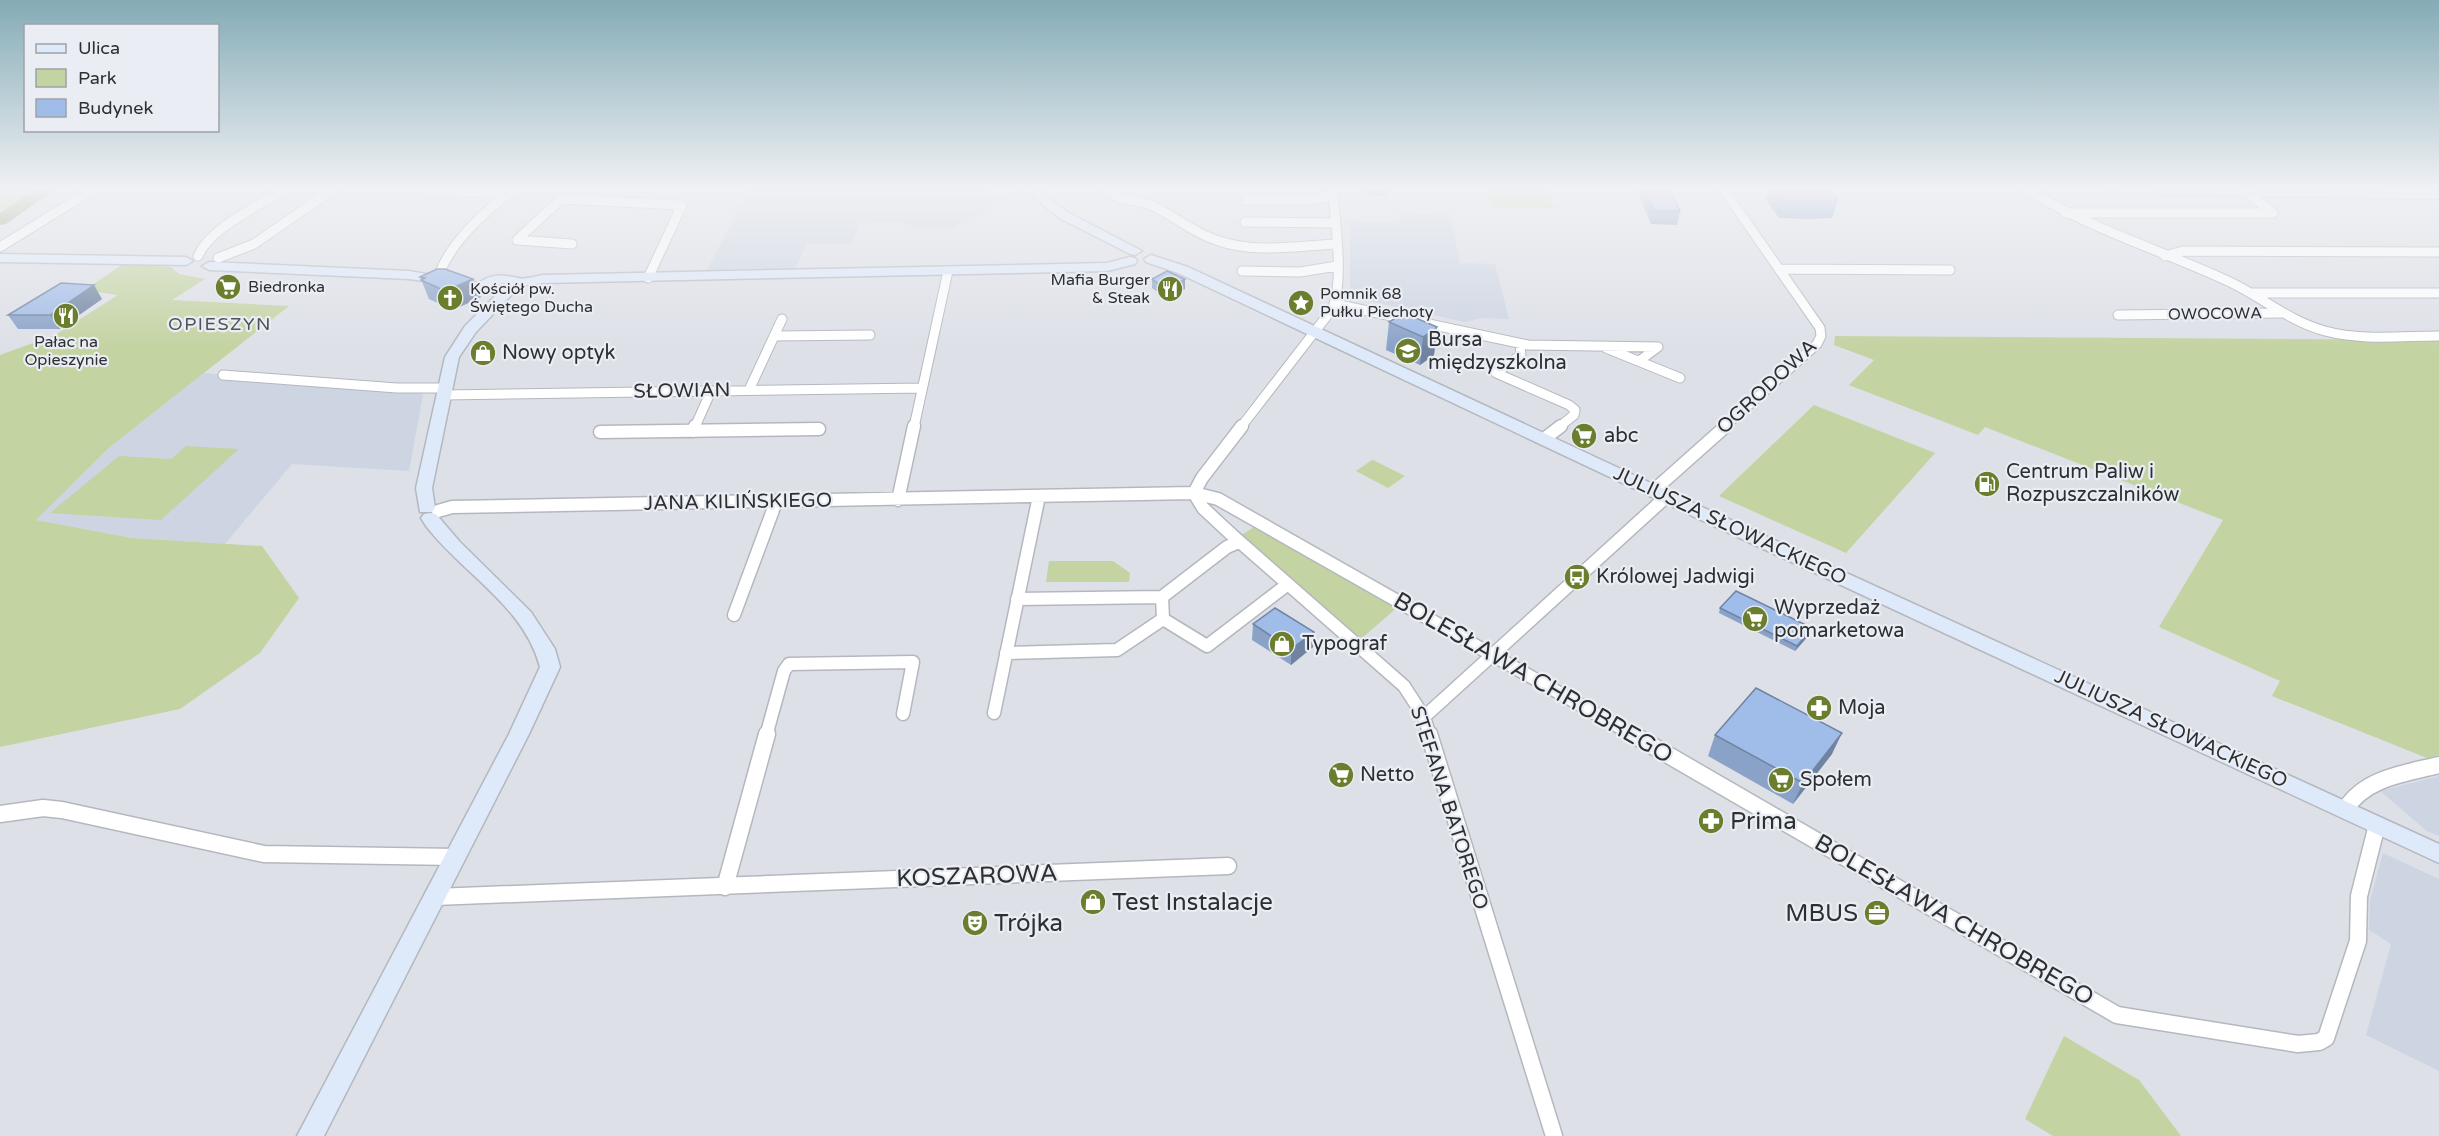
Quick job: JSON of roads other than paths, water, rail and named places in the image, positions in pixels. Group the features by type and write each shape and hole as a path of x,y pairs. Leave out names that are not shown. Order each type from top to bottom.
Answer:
{"street":[{"path":"206,243 182,267 189,270 215,262 254,243"},
{"path":"440,272 445,258 459,243"},
{"path":"648,278 664,243"},
{"path":"1111,243 1133,256"},
{"path":"1222,243 1297,247 1335,243"},
{"path":"1194,494 1202,478 1316,332 1335,304 1335,243"},
{"name":"OGRODOWA","path":"1659,494 1820,339 1822,332 1762,243"},
{"name":"OWOCOWA","path":"2132,243 2249,293 2282,313"},
{"path":"2165,256 2183,251 2439,252"},
{"path":"0,258 192,259 212,255 215,262"},
{"path":"394,273 466,283 496,294 511,287 543,279 1107,267 1133,256"},
{"name":"JULIUSZA SŁOWACKIEGO","path":"1133,256 1142,262 1151,259 1183,270 1659,494 2439,854"},
{"path":"215,262 394,273 440,272 495,280 511,279 511,287 470,330 452,357 424,488 432,512 462,555 530,623 544,646 550,667 519,734 310,1136"},
{"path":"1242,271 1300,272 1336,266"},
{"path":"1781,269 1950,270"},
{"path":"898,500 948,271"},
{"path":"470,330 484,290 495,280"},
{"path":"2249,293 2439,293"},
{"path":"1335,304 1520,344 1658,347 1639,361"},
{"path":"2282,313 2314,328 2334,333 2439,336"},
{"name":"OWOCOWA","path":"2118,315 2282,313"},
{"path":"749,390 782,319"},
{"path":"774,336 870,335"},
{"path":"1520,344 1521,355 1496,373 1569,405 1575,410 1574,415 1544,439"},
{"path":"1599,345 1680,378"},
{"name":"SŁOWIAN","path":"223,375 444,392 921,388"},
{"path":"693,431 711,391"},
{"path":"600,432 819,429"},
{"name":"JANA KILIŃSKIEGO","path":"432,512 452,507 1194,494"},
{"name":"STEFANA BATOREGO","path":"1194,494 1203,508 1239,542 1404,686 1424,717 1554,1136"},
{"name":"BOLESŁAWA CHROBREGO","path":"1194,494 1218,499 1255,518 2117,1015 2298,1044 2319,1042 2326,1038 2358,941 2359,896 2377,825"},
{"path":"1424,717 1494,654 1659,494"},
{"path":"994,713 1039,496"},
{"path":"734,615 776,502"},
{"path":"1017,599 1162,597 1227,547 1239,542"},
{"path":"1163,619 1206,646 1288,584"},
{"path":"1162,597 1163,619"},
{"path":"1005,653 1117,650 1163,619"},
{"path":"725,887 784,671 789,664 913,662 903,714"},
{"path":"2345,810 2349,799 2368,786 2439,765"},
{"path":"0,814 43,808 62,810 264,854 456,857"},
{"name":"KOSZAROWA","path":"435,897 1228,866"}],"place":[{"name":"Biedronka","path":"228,287"},
{"name":"Mafia Burger & Steak","path":"1170,289"},
{"name":"Kościół pw. Świętego Ducha","path":"450,298"},
{"name":"Pomnik 68 Pułku Piechoty","path":"1301,303"},
{"name":"Pałac na Opieszynie","path":"66,316"},
{"name":"Bursa międzyszkolna","path":"1408,351"},
{"name":"Nowy optyk","path":"483,353"},
{"name":"abc","path":"1584,436"},
{"name":"Centrum Paliw i Rozpuszczalników","path":"1987,484"},
{"name":"Królowej Jadwigi","path":"1577,577"},
{"name":"Wyprzedaż pomarketowa","path":"1755,619"},
{"name":"Typograf","path":"1282,644"},
{"name":"Moja","path":"1819,708"},
{"name":"Netto","path":"1341,775"},
{"name":"Społem","path":"1781,780"},
{"name":"Prima","path":"1711,821"},
{"name":"Test Instalacje","path":"1093,902"},
{"name":"MBUS","path":"1877,913"},
{"name":"Trójka","path":"975,923"}],"district":[{"name":"OPIESZYN","path":"220,324"}]}
